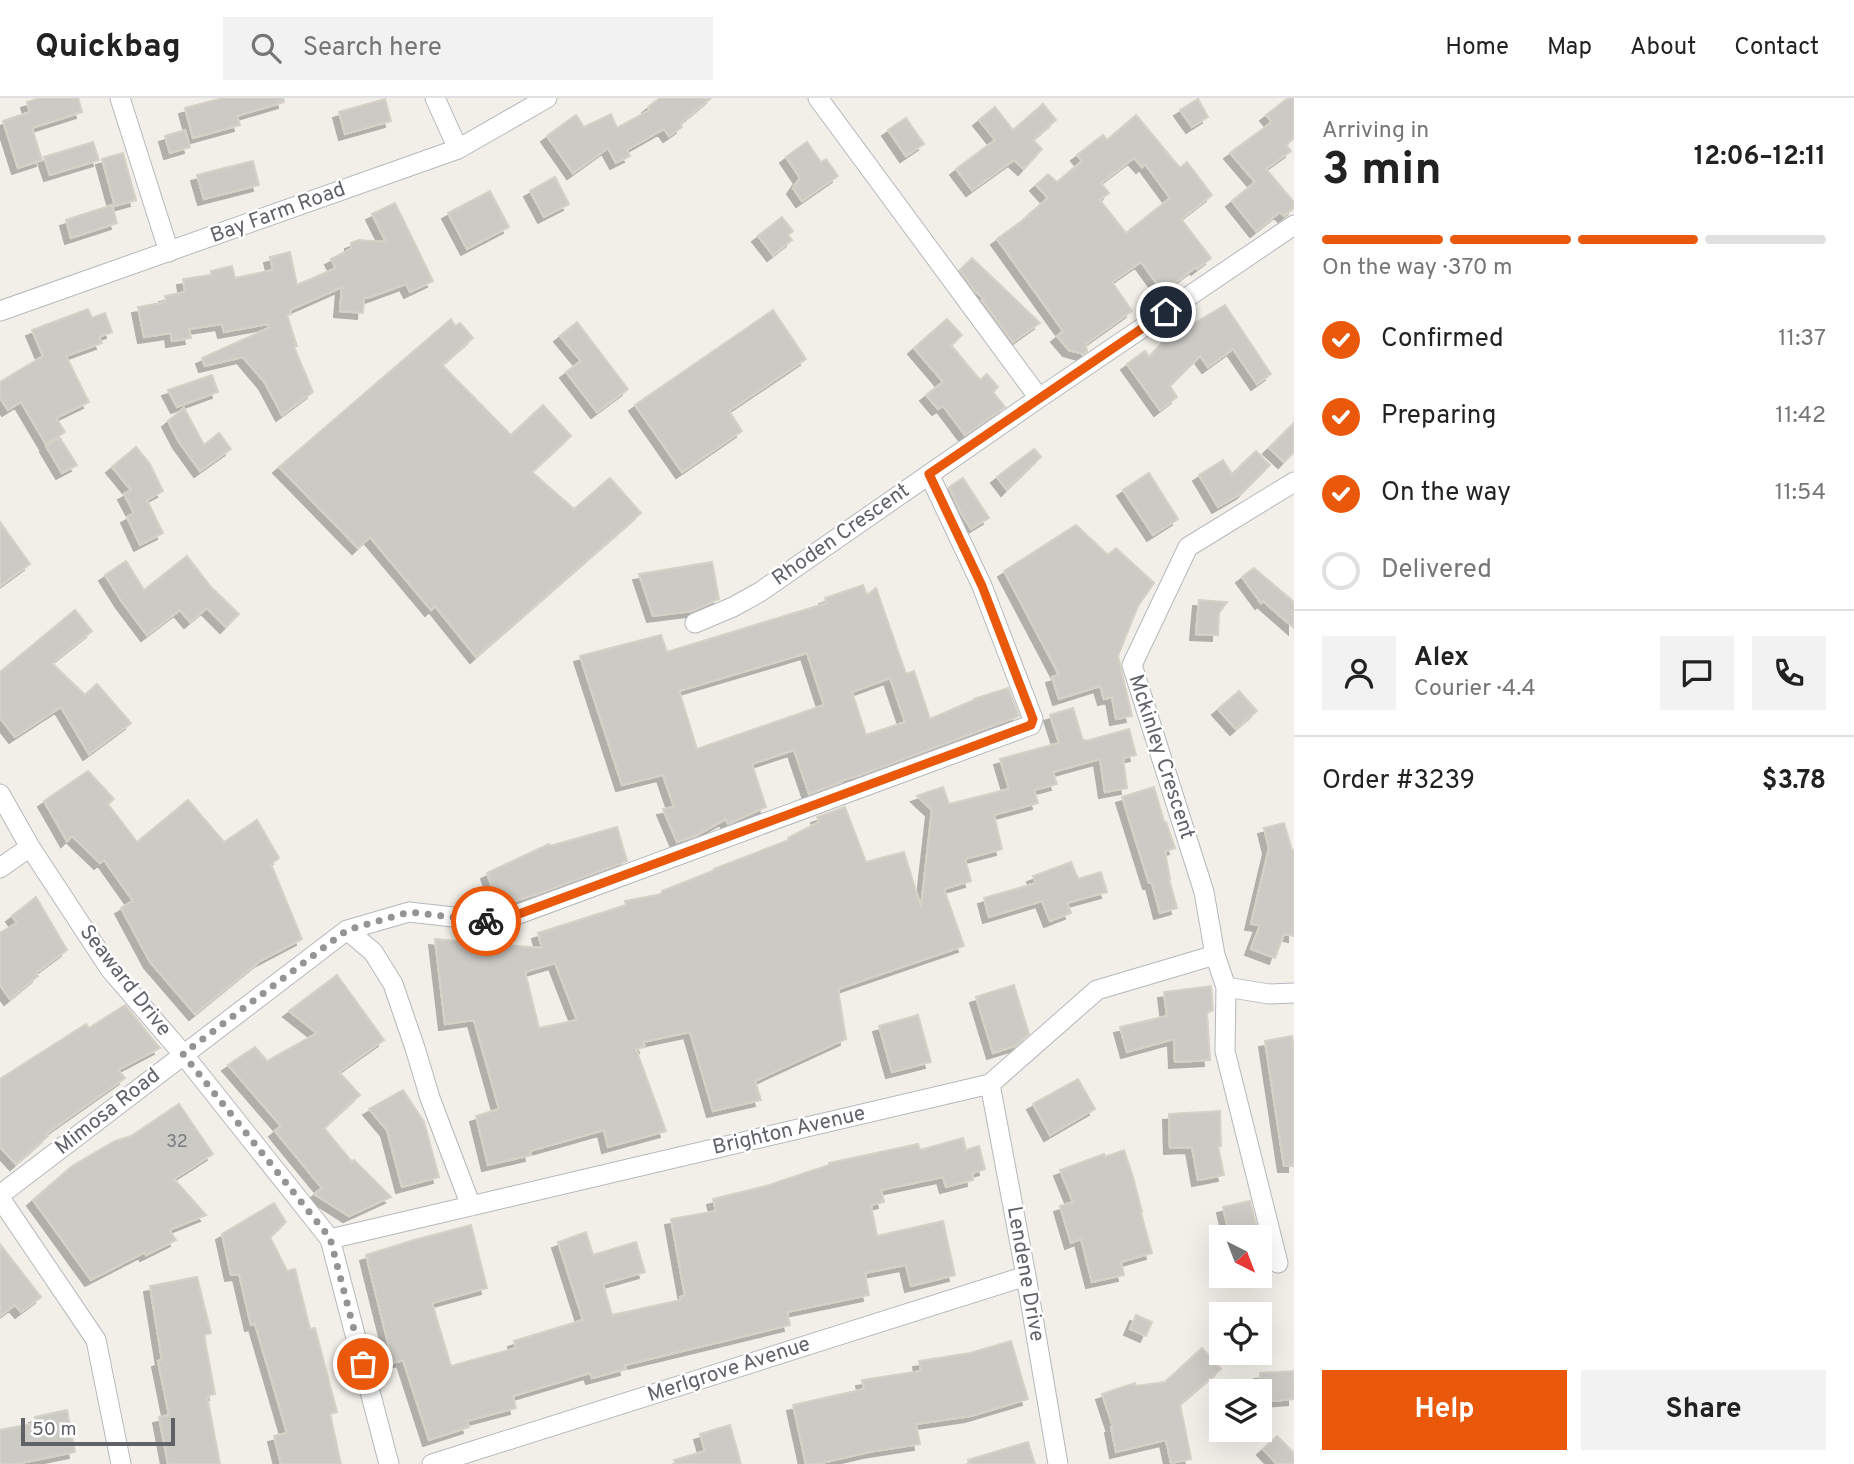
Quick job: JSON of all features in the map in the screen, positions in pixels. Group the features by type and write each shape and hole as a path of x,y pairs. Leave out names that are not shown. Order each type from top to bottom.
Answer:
{"street":[{"path":"120,98 169,252"},
{"path":"435,98 458,149"},
{"name":"Bay Farm Road","path":"0,311 458,149 547,98"},
{"path":"818,98 1039,398"},
{"name":"Rhoden Crescent","path":"695,623 760,592 1294,225"},
{"name":"Mimosa Road","path":"0,1197 347,930 409,912 497,922 1031,725 1033,719 982,586 929,474"},
{"name":"Mckinley Crescent","path":"1278,1263 1225,1051 1226,988 1215,955 1204,892 1132,665 1188,547 1294,482"},
{"name":"Seaward Drive","path":"0,794 30,847 110,969 183,1054 330,1238 389,1464"},
{"path":"0,868 30,847"},
{"path":"347,930 373,952 393,984 429,1098 471,1206"},
{"name":"Brighton Avenue","path":"330,1238 990,1084 1097,990 1215,955"},
{"path":"1226,988 1269,994 1294,993"},
{"name":"Lendene Drive","path":"990,1084 1027,1276 1058,1464"},
{"path":"0,1197 96,1340 121,1464"},
{"name":"Merlgrove Avenue","path":"432,1464 1027,1276"}],"building":[{"path":"40,98 78,98 82,112 32,128 42,160 18,168 3,121 30,112 27,102"},
{"path":"223,98 283,98 284,102 237,116 240,125 193,138 185,108"},
{"path":"660,98 711,98 669,136 664,129 627,150 630,156 616,163 608,148 573,173 547,136 576,115 584,127 611,114 617,128 650,110 648,107"},
{"path":"1288,98 1294,98 1294,138 1286,145 1291,151 1266,169 1294,202 1294,208 1284,216 1280,212 1256,231 1232,201 1255,182 1230,153 1272,122 1266,115"},
{"path":"385,99 391,121 345,134 339,112"},
{"path":"1198,99 1208,117 1192,127 1180,110"},
{"path":"1043,104 1056,120 1033,140 1042,149 1024,169 1014,160 972,190 956,169 995,140 979,120 995,107 1013,130"},
{"path":"1136,115 1180,168 1187,162 1212,195 1181,219 1211,258 1163,292 1141,262 1112,282 1132,311 1086,344 1087,351 1083,354 1069,350 1057,336 1063,331 997,239 1048,198 1036,185 1048,174 1057,182 1082,161 1077,155 1103,135 1107,140","holes":["1134,158 1142,167 1145,164 1170,198 1126,233 1100,200 1109,193 1101,183"]},
{"path":"906,118 924,144 906,156 888,130"},
{"path":"185,130 190,147 170,153 165,136"},
{"path":"93,142 99,160 50,175 44,157"},
{"path":"807,142 821,162 826,159 838,176 802,201 793,188 800,178 786,157"},
{"path":"123,153 136,200 115,206 102,159"},
{"path":"253,161 259,185 204,199 197,175"},
{"path":"555,177 569,204 544,217 530,191"},
{"path":"490,191 509,227 467,249 448,213"},
{"path":"395,203 433,281 410,292 406,284 364,298 363,313 340,311 342,287 290,310 291,314 287,315 297,346 294,347 313,392 282,415 265,383 243,357 205,366 202,358 269,328 268,324 224,332 222,324 189,329 191,338 172,341 171,333 144,337 138,307 166,302 165,296 185,292 183,279 211,275 211,271 232,266 235,278 273,270 270,257 290,252 297,285 336,268 331,259 351,249 351,243 359,240 386,242 372,214"},
{"path":"112,205 117,223 71,238 66,220"},
{"path":"782,217 793,231 788,235 792,240 773,255 758,236"},
{"path":"972,258 1040,323 1013,342 982,300 984,299 960,270"},
{"path":"1225,305 1271,374 1257,384 1233,349 1208,367 1200,356 1170,386 1177,397 1160,410 1127,364 1145,351 1149,357 1170,335 1191,320 1193,324"},
{"path":"88,309 92,318 105,313 112,332 99,337 102,343 66,356 89,402 56,418 65,432 46,444 21,402 8,410 0,398 0,382 43,356 32,330"},
{"path":"773,310 806,359 729,411 742,431 682,472 635,405"},
{"path":"451,319 455,326 460,323 473,338 442,365 511,435 543,405 571,436 532,472 574,509 610,478 641,513 476,657 435,606 431,610 370,537 358,548 279,467"},
{"path":"947,319 962,335 951,345 980,380 987,374 998,387 993,392 1005,407 965,435 943,406 938,409 926,395 943,382 914,348"},
{"path":"577,322 628,389 597,412 566,372 581,361 560,336"},
{"path":"212,375 218,392 177,407 168,390"},
{"path":"184,408 204,445 219,433 231,449 200,471 168,421"},
{"path":"1294,423 1294,452 1284,462 1269,448"},
{"path":"60,438 77,465 62,473 46,446"},
{"path":"136,447 150,464 163,491 147,500 163,533 140,545 127,517 134,513 124,494 131,490 112,467"},
{"path":"1034,449 1041,457 1007,490 997,477"},
{"path":"1256,451 1270,465 1242,493 1218,507 1199,475 1223,460 1232,474"},
{"path":"1149,473 1178,519 1153,535 1123,490"},
{"path":"963,478 989,518 971,529 949,487"},
{"path":"0,522 30,564 0,586"},
{"path":"1076,525 1108,555 1116,548 1154,583 1138,606 1118,656 1132,716 1116,719 1112,697 1104,699 1100,686 1059,699 1052,677 1059,675 1004,571"},
{"path":"187,556 211,587 239,614 226,627 207,608 190,622 180,610 147,635 105,575 126,561 144,590"},
{"path":"712,562 719,599 692,611 653,616 639,574"},
{"path":"1254,568 1294,602 1294,628 1263,601 1261,603 1242,577"},
{"path":"863,585 867,595 876,588 906,674 914,671 930,719 974,699 1008,688 1019,716 809,794 794,750 752,764 766,807 728,824 726,819 695,836 677,842 663,809 674,807 663,775 622,785 580,656 661,635 667,652 827,603 825,598","holes":["807,653 824,705 697,749 679,691","890,678 905,722 866,735 852,692"]},
{"path":"1199,600 1227,602 1219,613 1218,635 1196,634"},
{"path":"75,610 92,631 52,663 85,695 97,684 131,723 89,754 61,707 15,737 0,718 0,672"},
{"path":"1239,691 1257,711 1236,729 1218,709"},
{"path":"1073,708 1083,741 1129,729 1136,755 1123,758 1127,788 1105,792 1100,759 1053,772 1057,784 1034,790 1038,803 994,815 1002,849 965,859 971,881 944,889 964,946 838,989 846,1039 755,1081 761,1100 713,1111 690,1032 643,1042 645,1047 636,1049 666,1131 608,1147 604,1130 530,1151 531,1155 488,1165 476,1116 499,1109 474,1020 445,1024 435,939 542,948 538,933 626,905 625,901 662,894 662,891 789,840 788,838 819,822 817,817 845,807 866,862 904,852 921,907 932,810 917,796 943,787 949,804 1009,789 1000,759 1059,743 1050,715","holes":["555,963 577,1020 539,1028 525,972"]},
{"path":"88,771 114,799 108,804 137,842 188,800 224,842 257,820 279,858 271,864 302,939 260,961 195,1014 150,962 121,908 133,901 104,860 100,863 72,836 67,841 44,801"},
{"path":"1154,787 1175,848 1165,851 1177,908 1160,913 1122,797"},
{"path":"1284,823 1294,850 1294,936 1284,934 1275,958 1251,949 1260,925 1251,924 1269,848 1264,828"},
{"path":"617,827 627,861 499,906 487,873 549,844 550,846"},
{"path":"1071,862 1078,879 1101,872 1107,892 1067,903 1071,913 1050,921 1042,901 989,917 984,898 1036,883 1033,876"},
{"path":"36,897 67,950 36,973 38,976 10,999 0,985 0,933 17,923 12,916"},
{"path":"337,975 384,1040 339,1072 360,1095 324,1128 352,1162 354,1160 391,1197 349,1216 314,1194 322,1188 275,1131 281,1126 228,1065 255,1047 267,1061 317,1033 289,1011"},
{"path":"1014,985 1029,1034 1015,1046 993,1053 976,997"},
{"path":"1211,986 1213,1010 1207,1013 1210,1060 1175,1062 1174,1039 1127,1052 1120,1027 1167,1016 1164,992"},
{"path":"125,1005 160,1048 118,1070 125,1078 46,1134 48,1136 16,1164 0,1147 0,1079 86,1024 89,1028"},
{"path":"918,1015 931,1062 892,1072 879,1026"},
{"path":"1292,1036 1294,1166 1284,1166 1265,1041"},
{"path":"1078,1079 1095,1109 1050,1135 1033,1104"},
{"path":"403,1090 424,1122 439,1177 402,1187 387,1130 369,1109"},
{"path":"179,1104 213,1154 174,1179 206,1215 169,1230 176,1240 146,1255 145,1252 91,1280 33,1200 72,1166 115,1141 131,1136"},
{"path":"1220,1111 1221,1146 1218,1146 1224,1175 1198,1180 1192,1147 1170,1148 1169,1114"},
{"path":"963,1138 966,1150 979,1146 985,1169 972,1173 973,1180 946,1187 943,1177 881,1190 884,1202 871,1205 877,1236 943,1221 955,1275 911,1286 906,1265 865,1273 869,1295 787,1312 790,1325 625,1365 626,1369 592,1378 590,1373 513,1396 516,1408 467,1421 469,1427 429,1440 403,1360 393,1363 366,1255 471,1225 487,1288 432,1303 451,1366 516,1348 514,1341 583,1320 558,1242 586,1232 593,1255 636,1242 645,1272 603,1284 612,1315 681,1300 680,1297 685,1296 671,1219 716,1211 713,1199 766,1186 829,1163 918,1144 920,1150"},
{"path":"1124,1150 1152,1253 1121,1262 1124,1275 1092,1282 1081,1239 1071,1243 1060,1206 1073,1202 1060,1170 1104,1154 1105,1157"},
{"path":"1250,1201 1256,1225 1227,1225 1223,1207"},
{"path":"274,1203 286,1222 270,1237 287,1271 295,1269 310,1329 315,1328 337,1412 330,1414 341,1464 281,1464 274,1436 287,1433 255,1324 251,1325 239,1274 231,1275 222,1234"},
{"path":"0,1244 41,1297 21,1312 15,1305 0,1316"},
{"path":"197,1277 211,1333 204,1335 215,1394 207,1396 220,1464 168,1464 159,1417 169,1415 158,1361 162,1360 150,1286"},
{"path":"1136,1315 1152,1322 1146,1336 1130,1329"},
{"path":"1011,1341 1028,1399 971,1416 916,1424 920,1444 806,1464 793,1405 864,1389 862,1380 921,1371 919,1361 970,1353"},
{"path":"1202,1348 1209,1356 1209,1365 1217,1365 1221,1369 1180,1404 1191,1459 1171,1463 1166,1440 1116,1452 1113,1427 1102,1394 1135,1383 1136,1386 1165,1382"},
{"path":"1294,1371 1294,1399 1272,1401 1272,1379 1260,1379 1260,1373"},
{"path":"67,1410 75,1452 16,1464 0,1464 0,1430 36,1423 35,1417"},
{"path":"730,1425 741,1464 675,1464 674,1460 705,1451 700,1434"},
{"path":"1277,1436 1294,1453 1294,1464 1277,1464 1263,1449"},
{"path":"1028,1442 1035,1464 969,1464 968,1460"}],"way so far":[{"path":"363,1364 330,1238 183,1054 347,930 409,912 486,921"}],"route":[{"path":"486,921 497,922 1031,725 1033,719 982,586 929,474 1166,312"}]}
